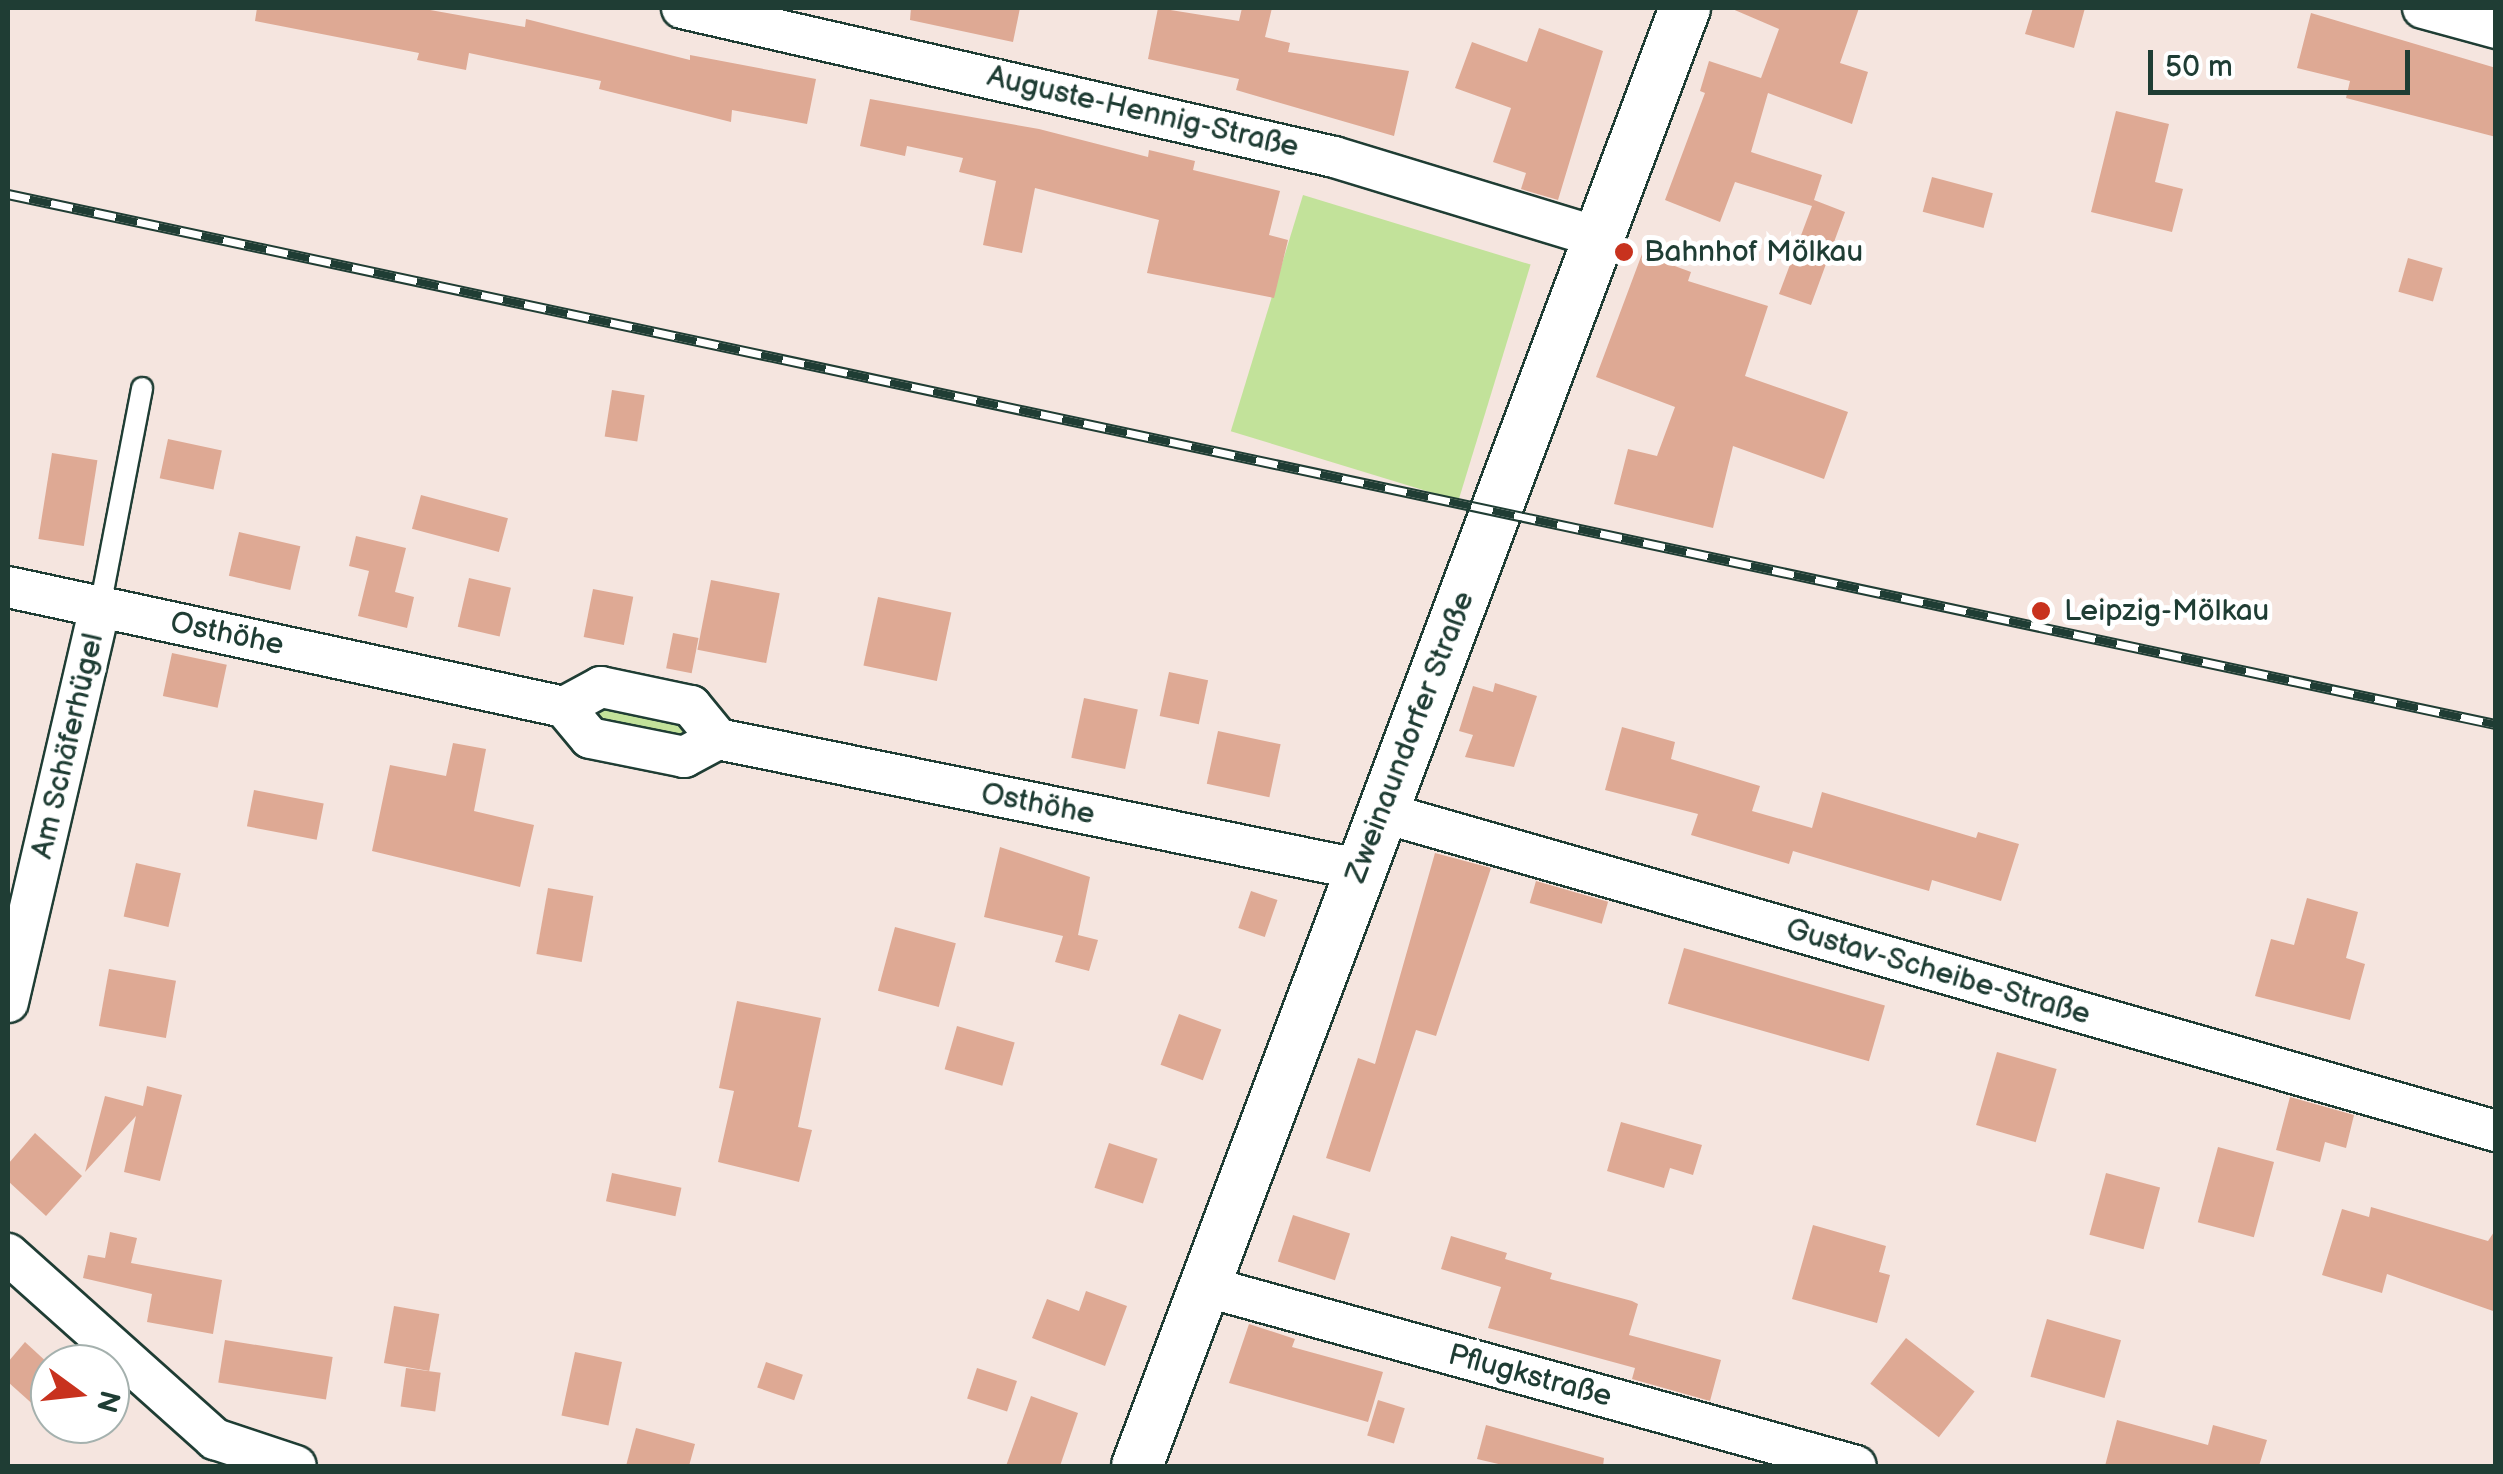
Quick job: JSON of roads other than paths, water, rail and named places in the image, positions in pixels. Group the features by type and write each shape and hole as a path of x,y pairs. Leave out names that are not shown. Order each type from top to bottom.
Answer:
{"street":[{"name":"Auguste-Hennig-Straße","path":"682,8 1334,157 1598,237"},
{"name":"Zweinaundorfer Straße","path":"1136,1466 1685,8"},
{"path":"2423,8 2496,28"},
{"name":"Osthöhe","path":"8,587 564,707 590,738 684,757 718,739 1358,869"},
{"name":"Am Schäferhügel","path":"8,1002 100,607"},
{"name":"Gustav-Scheibe-Straße","path":"1381,812 2496,1131"},
{"path":"8,1254 215,1439 296,1466"},
{"name":"Pflugkstraße","path":"1204,1286 1856,1466"}],"lane":[{"path":"100,607 142,388"}],"railway":[{"path":"8,194 2496,724"}],"place":[{"name":"Bahnhof Mölkau","path":"1624,252"},
{"name":"Leipzig-Mölkau","path":"2041,611"}]}
